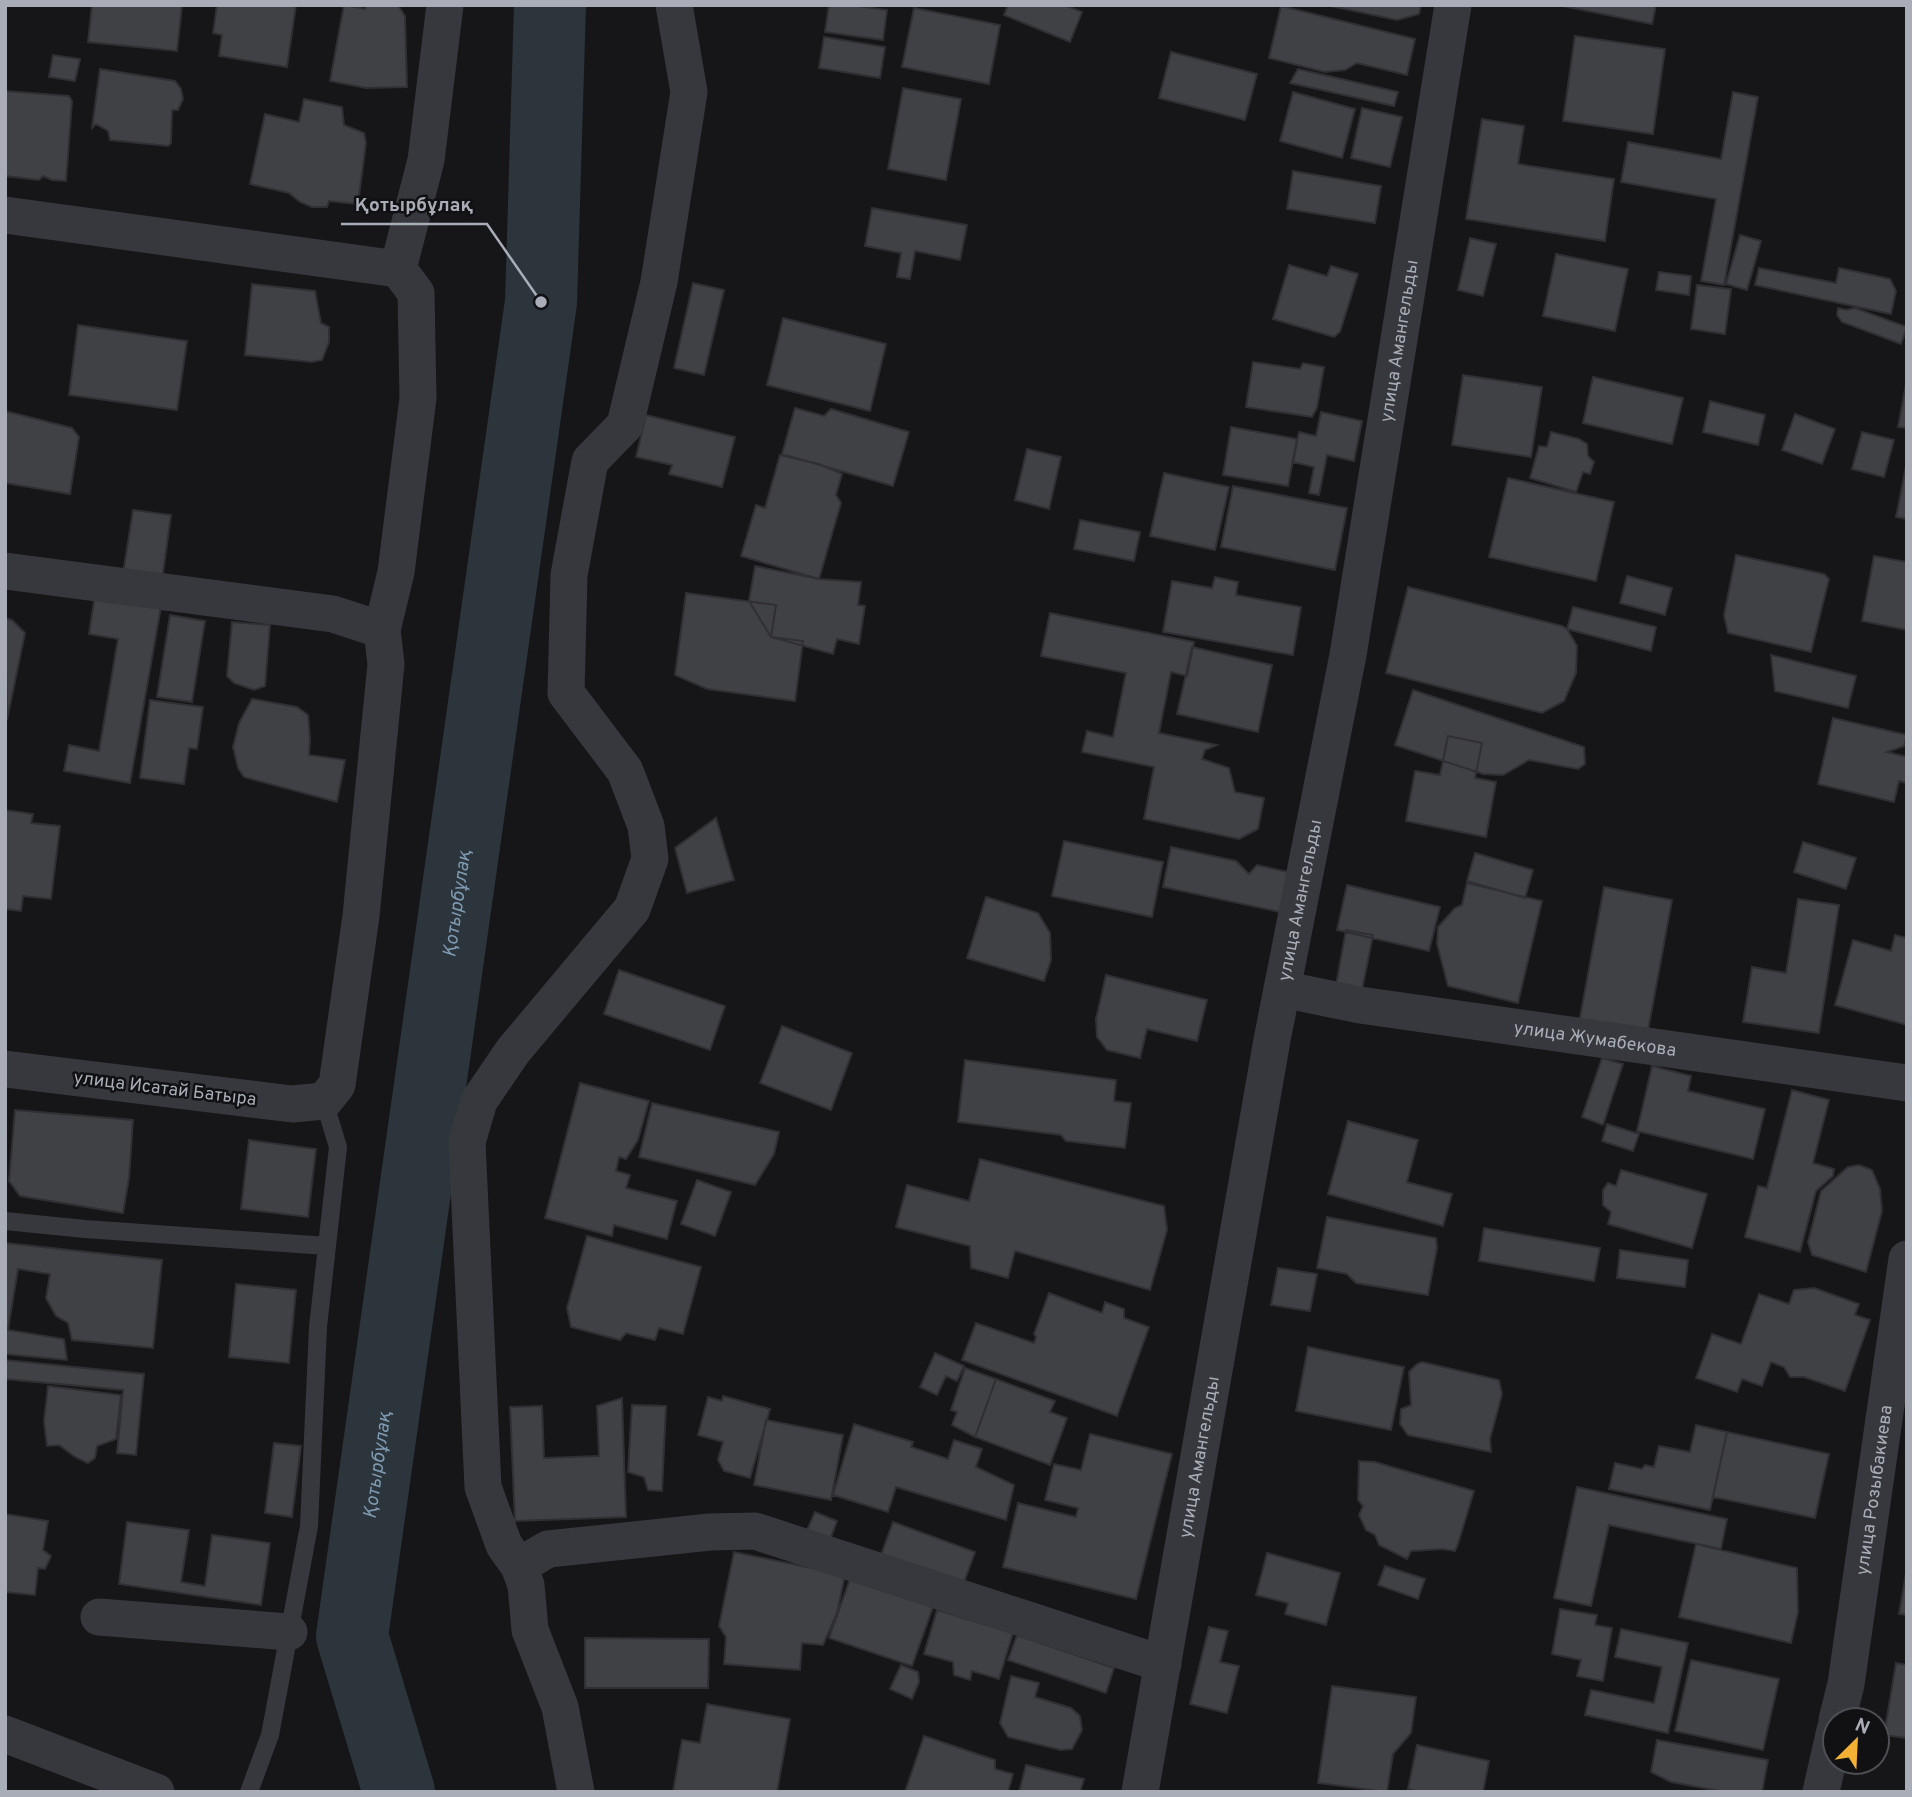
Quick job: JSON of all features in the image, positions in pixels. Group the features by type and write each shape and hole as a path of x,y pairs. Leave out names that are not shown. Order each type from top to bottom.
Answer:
{"street":[{"path":"398,269 426,160 445,5"},
{"path":"576,1792 560,1707 530,1630 526,1586 519,1566 504,1545 483,1487 467,1142 479,1101 513,1051 632,909 650,859 646,826 625,771 566,693 569,575 590,461 625,425 659,282 689,92 674,5"},
{"name":"улица Амангельды","path":"1140,1792 1282,989 1348,655 1453,5"},
{"path":"5,215 398,269 416,293 418,398 396,572 382,630 386,664 361,916 337,1085 324,1101"},
{"path":"5,571 333,614 382,630"},
{"name":"улица Жумабекова","path":"1282,989 1360,1005 1907,1083"},
{"name":"улица Исатай Батыра","path":"5,1069 292,1104 324,1101"},
{"name":"улица Розыбакиева","path":"1840,1706 1848,1671 1907,1259"},
{"path":"519,1566 548,1549 710,1532 755,1531 1163,1664"},
{"path":"99,1617 289,1632"},
{"path":"5,1734 156,1792"}],"lane":[{"path":"249,1792 270,1735 309,1526 318,1327 338,1147 324,1101"},
{"path":"5,1221 327,1246"}],"building":[{"path":"92,5 182,5 177,51 88,42"},
{"path":"217,5 296,5 287,67 219,56 222,35 213,33"},
{"path":"344,5 365,9 367,5 398,5 405,16 407,87 366,88 330,81"},
{"path":"829,5 887,10 883,40 825,32"},
{"path":"1008,5 1065,5 1082,12 1070,42 1004,15"},
{"path":"1326,5 1421,5 1419,14 1397,20"},
{"path":"1558,5 1656,5 1652,24"},
{"path":"1281,6 1415,39 1407,75 1357,63 1345,70 1325,72 1269,58"},
{"path":"914,8 1000,25 989,84 902,67"},
{"path":"1575,36 1665,49 1653,134 1563,121"},
{"path":"824,37 885,47 880,78 819,68"},
{"path":"1171,52 1257,74 1245,120 1159,98"},
{"path":"53,55 80,59 75,81 49,77"},
{"path":"100,69 175,81 181,89 183,99 178,110 172,110 171,143 168,146 110,140 108,131 96,124 92,128"},
{"path":"1298,69 1398,92 1394,106 1290,83"},
{"path":"903,88 961,99 946,180 888,169"},
{"path":"5,91 69,96 72,101 66,181 43,176 39,180 5,176"},
{"path":"1293,92 1355,109 1342,158 1280,141"},
{"path":"1733,92 1758,97 1724,285 1701,281 1716,199 1621,182 1628,142 1721,159"},
{"path":"304,99 342,107 344,125 364,133 366,143 356,204 329,201 327,207 312,207 289,193 250,184 265,114 299,122"},
{"path":"1362,108 1402,117 1390,167 1351,158"},
{"path":"1482,119 1524,126 1518,164 1614,179 1605,241 1466,219"},
{"path":"1293,171 1381,186 1375,223 1287,209"},
{"path":"872,208 967,225 960,260 915,251 910,279 897,277 901,253 865,246"},
{"path":"1740,235 1761,241 1747,290 1726,284"},
{"path":"1470,238 1496,244 1483,296 1458,290"},
{"path":"1556,254 1628,269 1615,331 1543,316"},
{"path":"1289,265 1327,276 1331,266 1358,274 1340,332 1334,337 1273,319"},
{"path":"1759,268 1836,283 1839,268 1890,279 1896,291 1891,314 1755,285"},
{"path":"1659,272 1691,276 1689,295 1656,290"},
{"path":"693,283 724,290 704,375 674,368"},
{"path":"252,284 315,291 321,323 329,327 329,342 322,360 312,362 245,355"},
{"path":"1697,285 1731,289 1725,334 1691,329"},
{"path":"1838,308 1855,308 1907,327 1901,344 1842,322 1837,315"},
{"path":"783,318 886,344 870,411 767,385"},
{"path":"78,325 187,341 177,410 69,395"},
{"path":"1253,362 1300,369 1303,363 1324,367 1317,408 1312,417 1246,407"},
{"path":"1463,375 1542,387 1531,457 1452,445"},
{"path":"1593,377 1683,398 1672,444 1583,423"},
{"path":"1907,379 1907,428 1898,427"},
{"path":"1710,401 1765,415 1758,445 1703,432"},
{"path":"795,408 824,416 831,409 909,432 893,486 782,454"},
{"path":"5,411 72,428 79,437 70,494 5,483"},
{"path":"1321,412 1362,421 1354,461 1327,455 1319,495 1309,493 1314,467 1293,462 1299,432 1316,436"},
{"path":"1795,414 1835,429 1822,464 1782,450"},
{"path":"646,415 735,437 722,487 669,474 672,465 636,457"},
{"path":"1231,427 1297,439 1288,486 1223,475"},
{"path":"1551,432 1579,439 1587,444 1588,456 1594,462 1590,474 1583,472 1576,492 1530,478 1539,446 1547,447"},
{"path":"1862,432 1894,440 1884,477 1852,469"},
{"path":"1027,449 1061,457 1049,509 1015,500"},
{"path":"780,455 819,464 842,474 836,495 841,503 819,579 741,556 756,505 765,508"},
{"path":"1907,461 1907,519 1896,517"},
{"path":"1164,473 1229,487 1215,550 1150,536"},
{"path":"1508,478 1614,502 1596,581 1489,557"},
{"path":"1233,486 1347,508 1335,570 1221,547"},
{"path":"133,510 171,515 162,580 123,574"},
{"path":"1080,520 1140,532 1134,561 1074,549"},
{"path":"1736,555 1824,574 1829,579 1811,652 1728,633 1724,615"},
{"path":"1874,556 1907,562 1907,630 1862,621"},
{"path":"755,566 819,579 861,582 858,605 865,606 859,644 837,639 833,654 771,637 749,601"},
{"path":"1627,576 1672,588 1665,615 1620,603"},
{"path":"1215,577 1238,582 1236,595 1301,607 1293,655 1163,632 1172,581 1212,588"},
{"path":"1408,587 1567,629 1577,646 1576,673 1564,701 1542,713 1386,673"},
{"path":"686,593 776,605 771,637 803,641 795,701 707,689 675,675"},
{"path":"95,595 161,607 130,783 64,771 69,745 99,751 118,639 89,634"},
{"path":"1573,607 1656,627 1651,651 1567,629"},
{"path":"1050,613 1194,642 1187,676 1171,672 1159,733 1217,745 1205,750 1202,759 1229,768 1235,792 1264,798 1258,829 1239,839 1144,819 1154,767 1082,752 1087,731 1113,737 1126,673 1041,656"},
{"path":"170,615 205,621 192,702 157,697"},
{"path":"5,618 12,620 25,633 7,720"},
{"path":"232,622 270,625 265,686 254,690 234,683 227,676"},
{"path":"1192,647 1272,665 1258,732 1177,714"},
{"path":"1771,655 1856,676 1848,708 1775,691"},
{"path":"1413,690 1584,747 1585,764 1578,769 1529,760 1503,775 1483,774 1395,745"},
{"path":"252,699 297,707 308,715 309,755 345,760 337,802 244,777 238,768 233,747 239,723"},
{"path":"150,700 203,707 197,749 189,748 184,784 140,778"},
{"path":"1833,718 1907,735 1904,746 1887,752 1907,757 1907,783 1899,781 1894,802 1818,784"},
{"path":"1448,736 1482,743 1475,778 1496,782 1486,837 1406,821 1415,771 1440,775"},
{"path":"5,810 33,814 31,823 60,826 51,899 23,896 21,911 5,909"},
{"path":"716,818 734,880 687,893 675,848"},
{"path":"1064,841 1163,862 1152,917 1052,896"},
{"path":"1803,842 1856,858 1846,889 1794,872"},
{"path":"1171,847 1236,861 1249,874 1257,865 1288,872 1280,912 1163,887"},
{"path":"1475,853 1533,870 1525,898 1467,881"},
{"path":"1467,883 1542,901 1518,1003 1448,986 1437,944 1438,927 1455,908 1462,905"},
{"path":"1347,885 1440,907 1429,951 1337,930"},
{"path":"1604,887 1672,900 1647,1036 1579,1023"},
{"path":"986,897 1038,913 1050,933 1051,960 1044,981 967,958"},
{"path":"1798,899 1839,905 1819,1033 1743,1022 1752,967 1786,973"},
{"path":"1346,930 1373,935 1362,990 1336,985"},
{"path":"1895,935 1907,938 1907,1025 1835,1005 1853,940 1891,951"},
{"path":"619,970 725,1006 710,1050 604,1014"},
{"path":"1106,975 1207,1000 1197,1041 1147,1029 1140,1058 1107,1050 1097,1037 1096,1019"},
{"path":"782,1026 852,1053 831,1110 760,1083"},
{"path":"1602,1058 1623,1064 1603,1125 1582,1117"},
{"path":"965,1060 1116,1080 1114,1101 1131,1103 1125,1148 1066,1141 1061,1135 958,1122"},
{"path":"1652,1066 1691,1076 1688,1091 1765,1109 1753,1159 1637,1131"},
{"path":"580,1083 649,1101 638,1140 626,1159 619,1157 616,1171 630,1175 626,1188 677,1201 667,1239 614,1225 612,1236 545,1218"},
{"path":"1792,1090 1829,1100 1813,1163 1834,1169 1833,1176 1816,1191 1800,1252 1745,1237 1758,1186 1767,1188"},
{"path":"652,1103 779,1132 774,1154 755,1185 639,1157"},
{"path":"15,1110 133,1120 129,1178 123,1213 20,1196 9,1181"},
{"path":"1348,1121 1418,1140 1407,1182 1452,1194 1443,1226 1328,1194"},
{"path":"1607,1124 1639,1134 1633,1151 1602,1141"},
{"path":"249,1140 316,1149 308,1217 241,1209"},
{"path":"980,1159 1164,1206 1167,1230 1150,1290 1015,1251 1008,1278 971,1268 970,1246 896,1227 907,1185 969,1201"},
{"path":"1859,1165 1872,1170 1880,1189 1882,1211 1866,1272 1812,1255 1808,1242 1821,1191 1848,1167"},
{"path":"1621,1170 1707,1194 1692,1248 1608,1224 1611,1212 1603,1205 1603,1190 1608,1183 1616,1186"},
{"path":"697,1180 731,1192 715,1236 681,1224"},
{"path":"1327,1217 1436,1238 1437,1248 1428,1295 1356,1283 1347,1274 1317,1268"},
{"path":"1484,1228 1600,1248 1594,1281 1479,1261"},
{"path":"587,1236 701,1267 683,1334 659,1328 655,1340 626,1333 620,1340 571,1327 567,1308"},
{"path":"5,1243 162,1260 153,1348 72,1340 68,1323 56,1316 46,1298 50,1274 18,1269 8,1330 64,1339 67,1360 5,1354"},
{"path":"1620,1250 1688,1260 1685,1287 1617,1278"},
{"path":"1278,1268 1317,1274 1310,1311 1271,1305"},
{"path":"236,1284 296,1290 289,1363 229,1357"},
{"path":"1814,1288 1859,1304 1855,1315 1870,1320 1845,1391 1804,1377 1790,1377 1784,1367 1771,1362 1762,1386 1742,1379 1737,1392 1696,1378 1712,1334 1741,1344 1759,1294 1789,1304 1794,1290"},
{"path":"1049,1293 1102,1313 1105,1302 1124,1309 1124,1318 1149,1327 1117,1416 962,1360 976,1323 1034,1343 1034,1334"},
{"path":"1308,1347 1404,1367 1391,1430 1296,1411"},
{"path":"935,1353 964,1366 957,1381 946,1376 937,1395 920,1387"},
{"path":"5,1360 144,1374 136,1455 117,1453 123,1390 5,1379"},
{"path":"1422,1362 1499,1380 1502,1394 1490,1439 1491,1452 1408,1435 1400,1424 1401,1409 1411,1405 1409,1372"},
{"path":"965,1368 996,1379 975,1437 952,1425 957,1412 951,1410"},
{"path":"996,1379 1055,1401 1050,1412 1067,1418 1050,1465 975,1437"},
{"path":"48,1386 121,1395 116,1439 97,1446 95,1458 88,1463 59,1445 47,1446 44,1421"},
{"path":"723,1396 770,1409 750,1478 724,1471 718,1460 723,1442 698,1435 708,1397 722,1401"},
{"path":"622,1398 626,1517 515,1521 510,1407 542,1406 544,1458 599,1456 597,1406"},
{"path":"632,1405 666,1406 662,1491 648,1490 644,1477 628,1472"},
{"path":"766,1420 843,1435 831,1500 754,1485"},
{"path":"854,1424 913,1442 911,1447 948,1459 954,1440 982,1449 976,1467 1014,1485 1006,1520 896,1487 888,1512 833,1495"},
{"path":"1696,1425 1727,1432 1710,1510 1609,1489 1615,1463 1642,1469 1645,1465 1654,1467 1659,1446 1690,1452"},
{"path":"1727,1432 1829,1454 1815,1518 1713,1497"},
{"path":"1090,1434 1172,1454 1136,1599 1003,1567 1018,1503 1076,1517 1078,1508 1045,1500 1054,1464 1081,1470"},
{"path":"274,1443 301,1446 292,1517 265,1513"},
{"path":"1359,1461 1375,1462 1474,1491 1455,1551 1411,1551 1407,1559 1379,1545 1375,1535 1366,1530 1359,1515 1363,1506 1358,1500"},
{"path":"1577,1487 1727,1519 1721,1549 1609,1525 1591,1606 1554,1598"},
{"path":"815,1512 837,1521 830,1540 807,1530"},
{"path":"5,1514 48,1521 43,1550 51,1556 45,1569 38,1568 35,1595 5,1592"},
{"path":"127,1522 189,1530 181,1582 205,1586 212,1535 270,1543 261,1605 119,1584"},
{"path":"893,1522 975,1552 963,1585 881,1555"},
{"path":"1696,1544 1797,1568 1798,1612 1791,1643 1679,1617"},
{"path":"734,1552 845,1575 837,1613 823,1645 802,1643 800,1670 724,1664 726,1637 719,1626"},
{"path":"1267,1553 1340,1573 1326,1625 1285,1614 1288,1603 1256,1595"},
{"path":"1385,1566 1425,1579 1418,1599 1378,1585"},
{"path":"1907,1568 1907,1615 1899,1614"},
{"path":"850,1579 933,1607 912,1666 829,1638"},
{"path":"1560,1609 1597,1615 1595,1625 1612,1628 1603,1681 1577,1676 1581,1660 1552,1654"},
{"path":"937,1610 1013,1633 999,1679 972,1671 970,1680 954,1675 953,1662 924,1654"},
{"path":"1209,1627 1228,1631 1220,1662 1239,1666 1227,1713 1190,1704"},
{"path":"1621,1629 1688,1643 1668,1733 1585,1715 1591,1690 1654,1703 1662,1667 1615,1657"},
{"path":"1017,1635 1114,1668 1106,1693 1008,1660"},
{"path":"585,1638 709,1639 708,1688 585,1688"},
{"path":"1691,1660 1779,1679 1763,1750 1675,1731"},
{"path":"1896,1663 1907,1665 1907,1738 1891,1736 1891,1706 1889,1706"},
{"path":"901,1665 918,1672 919,1682 912,1699 890,1689"},
{"path":"1011,1676 1039,1683 1035,1697 1071,1708 1080,1716 1082,1730 1072,1749 1061,1750 1008,1737 1000,1723"},
{"path":"1332,1686 1416,1697 1411,1733 1393,1754 1387,1792 1318,1783"},
{"path":"707,1704 790,1719 777,1792 673,1792 682,1740 700,1743"},
{"path":"924,1736 995,1760 995,1769 1013,1774 1008,1792 905,1792"},
{"path":"1657,1740 1768,1760 1762,1792 1725,1792 1671,1782 1651,1772"},
{"path":"1417,1745 1489,1761 1483,1792 1420,1792 1408,1789"},
{"path":"1026,1765 1084,1779 1080,1792 1019,1792"}],"waterway":[{"name":"Қотырбұлақ","path":"399,1792 352,1636 541,302 550,5"}],"place":[{"name":"Қотырбұлақ","path":"541,302"}]}
